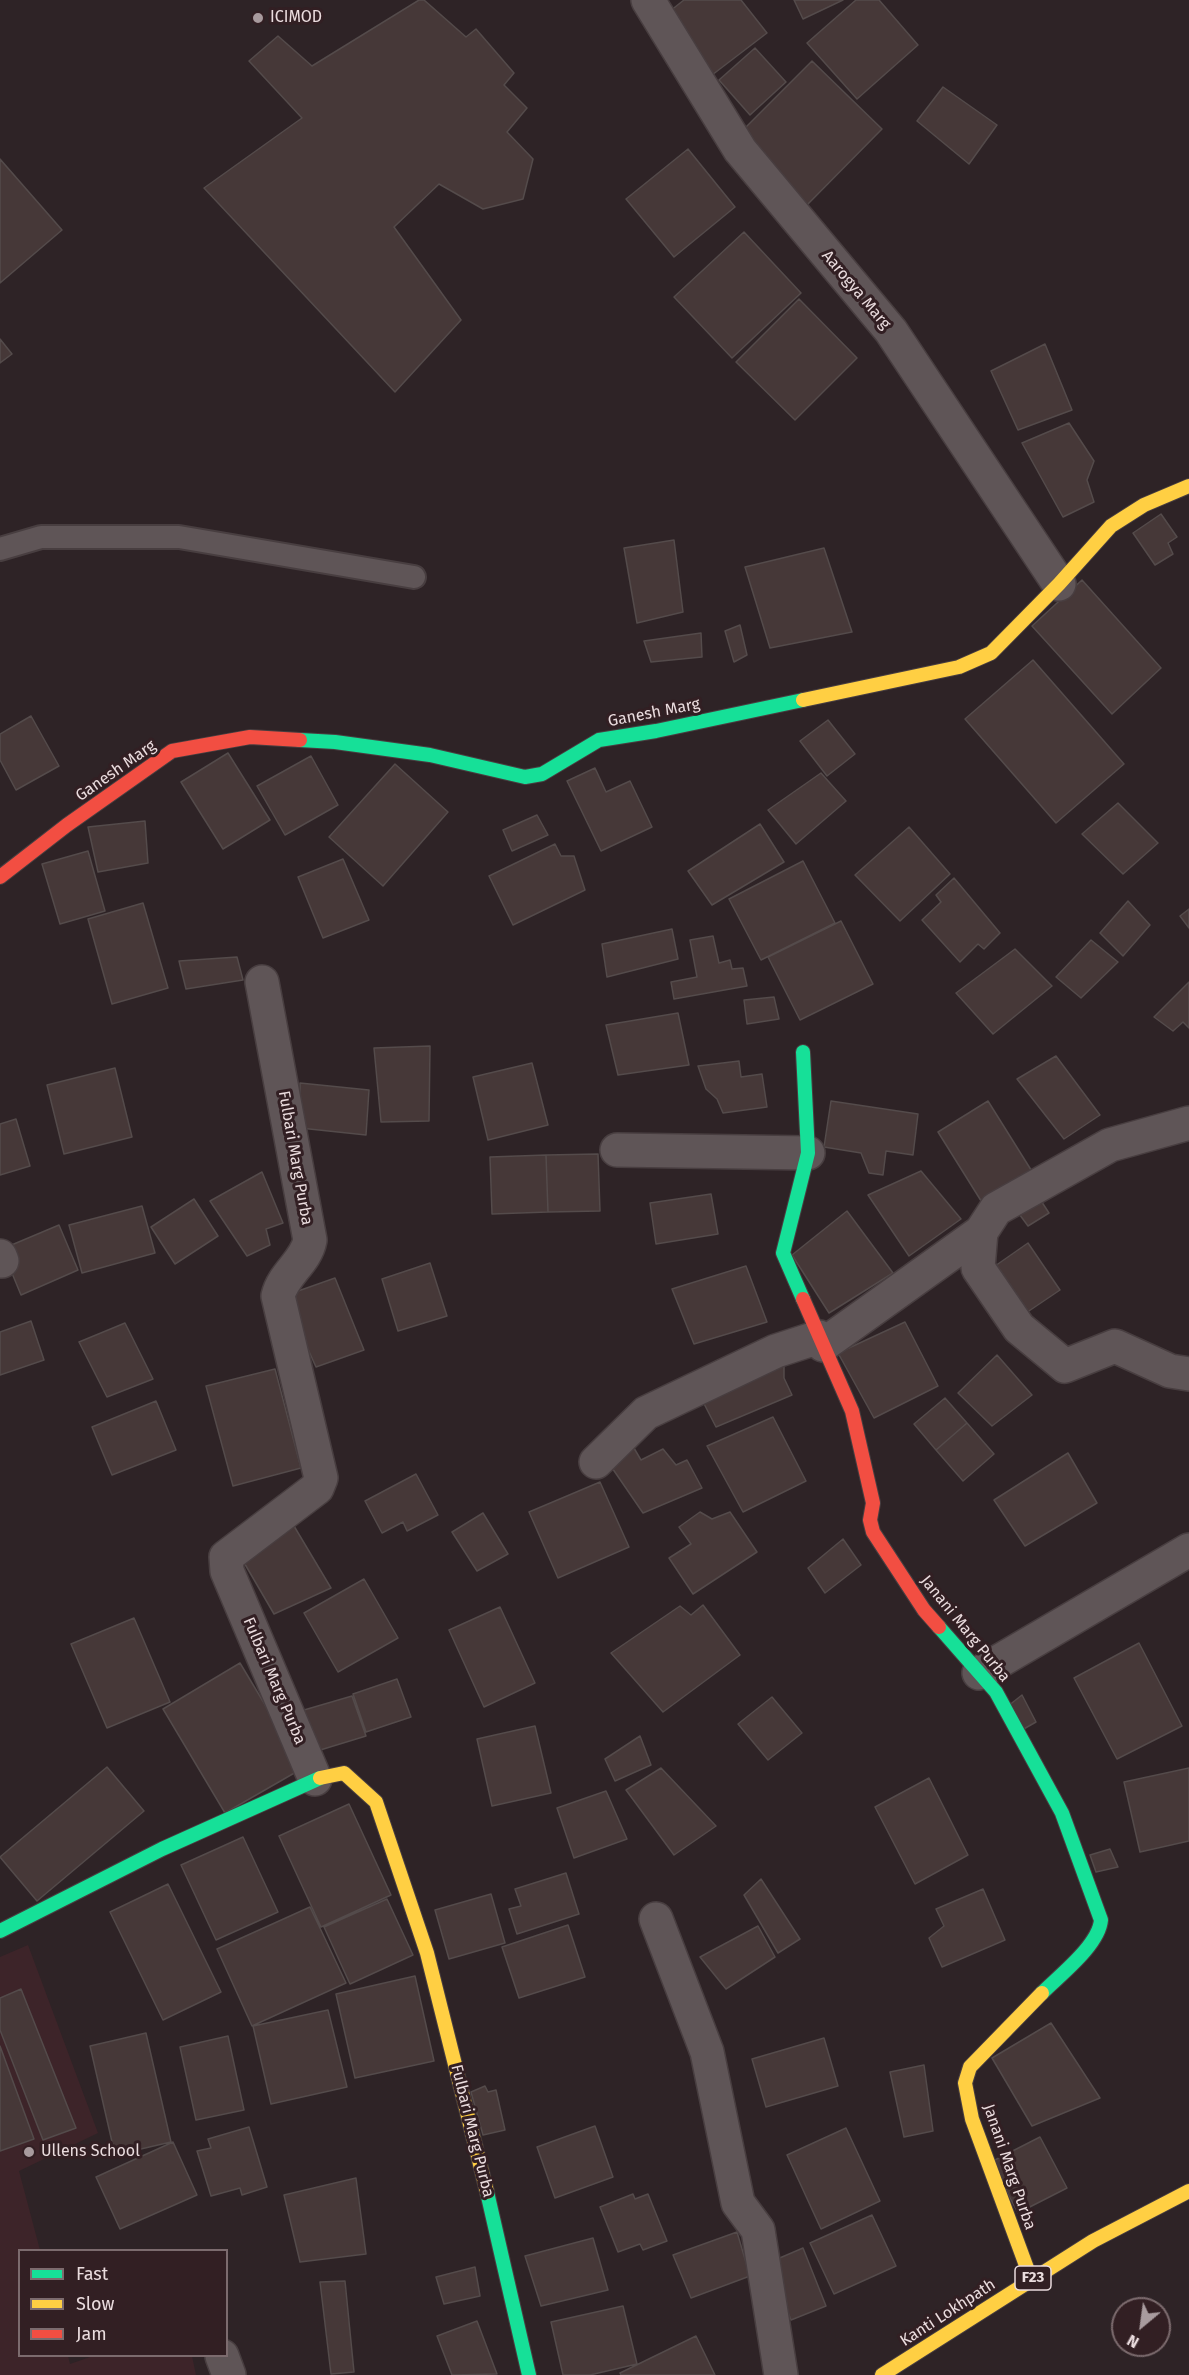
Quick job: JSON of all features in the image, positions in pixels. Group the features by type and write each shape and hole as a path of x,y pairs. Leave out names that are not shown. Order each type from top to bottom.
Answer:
{"street":[{"name":"Aarogya Marg","path":"648,0 740,150 891,331 1059,584"},
{"name":"Ganesh Marg","path":"0,877 67,825 172,751 250,737 335,742 430,755 525,777 542,774 599,740 959,667 991,653 1059,584 1111,526 1144,505 1189,486"},
{"name":"Fulbari Marg Purba","path":"262,982 310,1240 308,1251 280,1287 278,1296 321,1478 316,1488 226,1557 227,1571 315,1779 344,1773 375,1802 427,1953 504,2258 529,2375"},
{"name":"Janani Marg Purba","path":"803,1052 808,1154 783,1252 852,1411 873,1503 870,1520 873,1532 924,1610 996,1692 1062,1813 1101,1920 1100,1930 1092,1942 970,2067 965,2083 972,2119 1031,2279"},
{"path":"596,1462 646,1413 776,1352 821,1341 981,1232 996,1209 1110,1145 1189,1123"},
{"path":"617,1150 808,1154"},
{"path":"981,1232 978,1268 1019,1328 1065,1366 1115,1346 1170,1371 1189,1374"},
{"path":"979,1673 1189,1550"},
{"path":"0,1931 162,1849 315,1779"},
{"path":"656,1919 707,2052 738,2204 758,2230 781,2375"},
{"name":"Kanti Lokhpath","path":"882,2375 1093,2241 1189,2191"},
{"path":"223,2357 229,2375"}],"lane":[{"path":"0,549 41,537 179,537 414,577"}],"shaded area":[{"name":"Ullens School","path":"28,1945 98,2133 19,2171 40,2249 18,2249 18,2357 68,2357 70,2364 90,2357 192,2357 196,2375 0,2375 0,1957"}],"building":[{"path":"419,0 424,0 466,37 476,29 514,73 504,85 527,108 507,132 533,159 523,199 483,209 439,184 394,227 461,320 395,392 204,188 302,118 249,61 278,36 312,66"},
{"path":"684,0 741,0 767,33 712,75 665,15"},
{"path":"794,0 843,0 803,19"},
{"path":"856,0 879,0 918,45 857,99 807,43"},
{"path":"755,48 786,82 750,115 719,80"},
{"path":"812,61 882,129 807,205 737,136"},
{"path":"943,87 997,125 969,164 917,121"},
{"path":"688,149 735,207 674,257 626,199"},
{"path":"0,159 62,230 0,283"},
{"path":"744,232 801,293 732,358 674,297"},
{"path":"799,299 857,358 795,420 736,362"},
{"path":"0,339 12,354 0,363"},
{"path":"1045,344 1072,410 1018,430 991,371"},
{"path":"1069,423 1094,461 1087,480 1094,502 1063,517 1022,443"},
{"path":"1161,514 1177,537 1168,543 1173,554 1155,565 1133,533"},
{"path":"674,540 683,612 637,623 624,548"},
{"path":"824,548 852,632 770,648 745,567"},
{"path":"1082,580 1161,668 1112,714 1032,626"},
{"path":"740,625 747,655 734,662 725,631"},
{"path":"701,633 702,657 651,662 644,641"},
{"path":"1033,660 1124,764 1056,823 965,719"},
{"path":"31,716 59,766 16,790 0,760 0,734"},
{"path":"828,720 855,754 827,776 800,741"},
{"path":"228,753 270,820 223,849 181,782"},
{"path":"311,756 338,805 285,835 257,786"},
{"path":"395,764 448,812 383,886 329,837"},
{"path":"595,768 606,792 630,781 652,827 601,851 567,781"},
{"path":"821,773 846,801 796,844 768,810"},
{"path":"1118,803 1158,843 1123,874 1082,834"},
{"path":"537,815 548,835 512,851 503,830"},
{"path":"145,821 148,863 98,872 88,827"},
{"path":"760,824 784,862 712,905 688,871"},
{"path":"909,827 950,874 900,921 855,875"},
{"path":"555,844 561,856 574,856 585,890 513,925 489,876"},
{"path":"88,851 105,911 60,924 42,864"},
{"path":"343,859 369,920 323,938 298,877"},
{"path":"803,861 835,923 761,960 729,899"},
{"path":"954,878 1000,933 984,949 978,944 960,962 922,920 941,902 936,895"},
{"path":"1128,901 1150,925 1123,956 1100,933"},
{"path":"143,903 168,988 112,1004 88,919"},
{"path":"1189,909 1189,928 1180,916"},
{"path":"841,921 873,984 800,1020 768,957"},
{"path":"672,929 678,959 607,977 602,944"},
{"path":"713,936 719,963 730,960 732,969 743,968 747,986 674,999 671,982 697,977 690,940"},
{"path":"1091,940 1118,962 1081,998 1056,977"},
{"path":"1015,949 1052,986 993,1034 956,993"},
{"path":"237,957 243,980 186,989 179,961"},
{"path":"1189,982 1189,1028 1183,1022 1173,1031 1154,1017"},
{"path":"774,997 779,1019 747,1024 744,1000"},
{"path":"678,1013 689,1065 618,1075 606,1025"},
{"path":"430,1046 429,1121 381,1122 374,1048"},
{"path":"1056,1056 1100,1115 1064,1139 1017,1079"},
{"path":"739,1061 741,1077 762,1074 767,1107 723,1113 717,1099 706,1089 698,1066"},
{"path":"532,1063 548,1125 488,1140 473,1077"},
{"path":"115,1068 132,1137 64,1154 47,1085"},
{"path":"300,1083 369,1090 366,1135 300,1128"},
{"path":"831,1101 918,1114 913,1155 886,1151 883,1175 869,1173 861,1153 824,1147"},
{"path":"988,1101 1033,1173 983,1204 938,1132"},
{"path":"16,1119 30,1166 0,1175 0,1124"},
{"path":"598,1154 600,1211 548,1212 546,1155"},
{"path":"546,1155 548,1212 492,1214 490,1157"},
{"path":"921,1171 961,1219 909,1256 868,1195"},
{"path":"262,1172 283,1223 266,1229 270,1245 247,1256 210,1201"},
{"path":"1034,1190 1049,1213 1028,1226 1011,1203"},
{"path":"711,1194 718,1234 656,1244 650,1203"},
{"path":"194,1199 218,1236 175,1264 151,1227"},
{"path":"142,1206 155,1253 82,1273 69,1225"},
{"path":"847,1211 893,1273 829,1313 792,1255"},
{"path":"59,1225 78,1270 21,1295 2,1249"},
{"path":"1028,1243 1060,1290 1020,1317 995,1266"},
{"path":"430,1263 447,1316 398,1331 382,1279"},
{"path":"746,1266 767,1322 694,1344 672,1289"},
{"path":"335,1278 364,1350 316,1367 284,1296"},
{"path":"31,1321 44,1360 0,1375 0,1332"},
{"path":"905,1322 938,1386 874,1418 838,1353"},
{"path":"125,1323 153,1379 107,1397 79,1342"},
{"path":"784,1351 784,1378 792,1395 716,1427 699,1394"},
{"path":"997,1355 1032,1395 992,1426 958,1393"},
{"path":"275,1369 301,1468 233,1486 206,1386"},
{"path":"945,1398 967,1423 936,1450 914,1424"},
{"path":"156,1401 176,1450 112,1475 92,1427"},
{"path":"773,1417 806,1481 743,1512 707,1446"},
{"path":"967,1423 994,1454 963,1481 936,1450"},
{"path":"631,1443 641,1460 663,1449 676,1465 687,1460 702,1488 643,1513 608,1462"},
{"path":"1068,1453 1097,1503 1025,1546 994,1500"},
{"path":"416,1474 438,1515 407,1531 403,1522 382,1533 365,1501"},
{"path":"600,1482 629,1547 558,1578 529,1512"},
{"path":"700,1512 712,1519 730,1512 757,1552 693,1594 669,1558 691,1544 679,1527"},
{"path":"483,1513 508,1554 477,1571 452,1532"},
{"path":"294,1526 331,1588 274,1614 239,1554"},
{"path":"843,1539 861,1565 825,1593 808,1568"},
{"path":"364,1579 398,1638 338,1672 304,1613"},
{"path":"703,1605 740,1655 663,1712 611,1653 680,1606 691,1615"},
{"path":"500,1607 535,1683 484,1707 449,1630"},
{"path":"134,1618 170,1702 107,1728 71,1644"},
{"path":"1139,1643 1182,1726 1117,1759 1074,1678"},
{"path":"240,1663 303,1768 225,1813 163,1709"},
{"path":"397,1679 411,1717 366,1732 353,1694"},
{"path":"1022,1695 1036,1722 1022,1730 1008,1706"},
{"path":"352,1696 366,1736 317,1751 304,1710"},
{"path":"772,1697 802,1733 768,1760 738,1724"},
{"path":"535,1726 551,1793 492,1806 477,1739"},
{"path":"640,1736 651,1765 615,1781 605,1759"},
{"path":"107,1767 144,1811 37,1901 0,1857"},
{"path":"661,1768 716,1826 674,1855 626,1790"},
{"path":"1189,1768 1189,1841 1140,1852 1124,1782"},
{"path":"929,1778 968,1855 915,1884 875,1807"},
{"path":"606,1791 627,1839 574,1858 557,1808"},
{"path":"349,1804 391,1895 321,1927 279,1836"},
{"path":"243,1837 278,1912 216,1940 181,1865"},
{"path":"1110,1849 1118,1867 1096,1872 1090,1855"},
{"path":"566,1873 579,1914 517,1934 509,1909 521,1906 515,1889"},
{"path":"761,1879 800,1939 778,1953 744,1895"},
{"path":"168,1884 221,1992 163,2020 110,1912"},
{"path":"983,1889 1005,1940 942,1967 929,1938 944,1926 936,1909"},
{"path":"491,1894 505,1943 449,1959 435,1910"},
{"path":"387,1899 413,1955 350,1984 324,1927"},
{"path":"310,1907 346,1983 252,2026 217,1949"},
{"path":"568,1925 585,1977 519,1998 502,1947"},
{"path":"758,1926 775,1957 726,1989 700,1957"},
{"path":"415,1976 434,2061 355,2078 336,1994"},
{"path":"21,1989 76,2128 43,2140 0,2030 0,1998"},
{"path":"328,2010 347,2087 271,2104 253,2026"},
{"path":"1051,2023 1100,2098 1032,2126 992,2058"},
{"path":"146,2033 171,2142 115,2155 90,2046"},
{"path":"228,2036 244,2110 196,2120 180,2047"},
{"path":"824,2038 838,2086 766,2107 752,2059"},
{"path":"0,2046 34,2139 0,2151"},
{"path":"924,2065 933,2131 904,2137 890,2072"},
{"path":"485,2086 488,2092 496,2090 505,2130 483,2135 471,2092"},
{"path":"595,2126 613,2177 555,2198 537,2147"},
{"path":"249,2127 267,2187 242,2195 240,2188 211,2196 197,2151 211,2148 208,2139"},
{"path":"846,2128 880,2201 821,2229 787,2155"},
{"path":"1040,2137 1067,2188 1018,2213 991,2162"},
{"path":"173,2142 197,2195 120,2229 96,2177"},
{"path":"356,2178 366,2254 300,2262 284,2195"},
{"path":"633,2194 635,2199 648,2194 667,2241 643,2250 640,2244 618,2252 600,2207"},
{"path":"872,2215 896,2266 834,2294 810,2243"},
{"path":"737,2232 750,2276 691,2298 673,2255"},
{"path":"593,2238 608,2290 541,2306 525,2256"},
{"path":"803,2248 826,2306 791,2320 768,2263"},
{"path":"475,2267 480,2296 444,2304 436,2277"},
{"path":"345,2281 354,2372 331,2374 320,2282"},
{"path":"623,2306 637,2364 590,2375 563,2375 551,2322"},
{"path":"477,2321 497,2374 452,2375 437,2336"},
{"path":"696,2336 715,2375 621,2375 620,2373"}],"traffic: fast":[{"path":"300,740 335,742 430,755 525,777 542,774 599,740 656,731 803,700"},
{"path":"803,1052 808,1153 783,1253 803,1299"},
{"path":"939,1627 996,1692 1062,1813 1101,1920 1099,1930 1086,1949 1042,1993"},
{"path":"0,1931 162,1849 320,1778"},
{"path":"487,2192 529,2375"}],"traffic: slow":[{"path":"803,700 959,667 991,653 1059,584 1111,526 1144,505 1189,486"},
{"path":"320,1778 344,1773 376,1802 427,1953 487,2192"},
{"path":"1031,2279 972,2119 965,2083 970,2067 1042,1993"},
{"path":"882,2375 1093,2241 1189,2191"}],"traffic: jam":[{"path":"0,877 67,825 172,751 250,737 300,740"},
{"path":"803,1299 852,1411 873,1503 870,1520 873,1532 924,1610 939,1627"}],"place":[{"name":"ICIMOD","path":"258,18"},
{"name":"Ullens School","path":"29,2152"}]}
